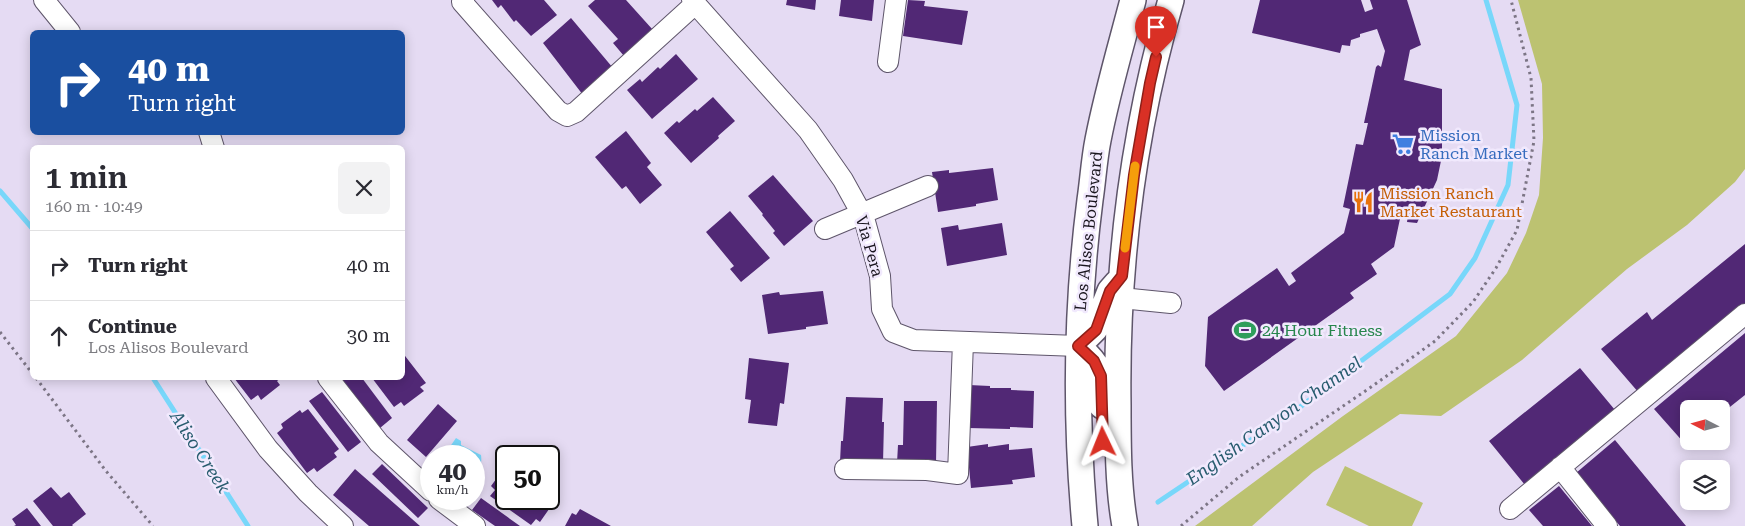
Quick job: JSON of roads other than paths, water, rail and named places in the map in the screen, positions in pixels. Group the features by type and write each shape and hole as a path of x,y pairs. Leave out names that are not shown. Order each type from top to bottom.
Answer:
{"main road":[{"name":"Los Alisos Boulevard","path":"1085,526 1079,438 1078,346 1080,295 1098,140 1133,0"},
{"path":"1123,515 1118,378 1121,287 1134,175 1150,83 1171,0"},
{"path":"1121,287 1110,291 1096,330 1078,346 1094,361 1101,376 1103,459 1108,486 1123,515"}],"street":[{"path":"44,0 68,30"},
{"path":"464,0 462,2 558,111 567,116 576,112 694,2"},
{"path":"888,62 896,0"},
{"name":"Via Pera","path":"694,2 808,130 843,180 862,214 880,276 882,309 893,332 914,340 1078,346"},
{"path":"825,230 928,186"},
{"path":"1121,287 1172,303"},
{"path":"1510,509 1745,314"},
{"path":"845,469 927,470 958,474 963,342"},
{"path":"217,380 268,449 308,493 344,526"},
{"path":"330,380 379,443 420,481"},
{"path":"1560,467 1607,526"},
{"path":"454,510 475,526"}],"water":[{"path":"456,438 461,441 461,445 451,445"}],"waterway":[{"name":"English Canyon Channel","path":"1158,502 1300,407 1450,294 1475,258 1508,185 1517,105 1486,0"},
{"name":"Aliso Creek","path":"0,191 30,226"},
{"name":"Aliso Creek","path":"154,380 248,526"}],"place":[{"name":"Mission Ranch Market","path":"1403,144"},
{"name":"Mission Ranch Market Restaurant","path":"1363,202"},
{"name":"24 Hour Fitness","path":"1245,330"}]}
